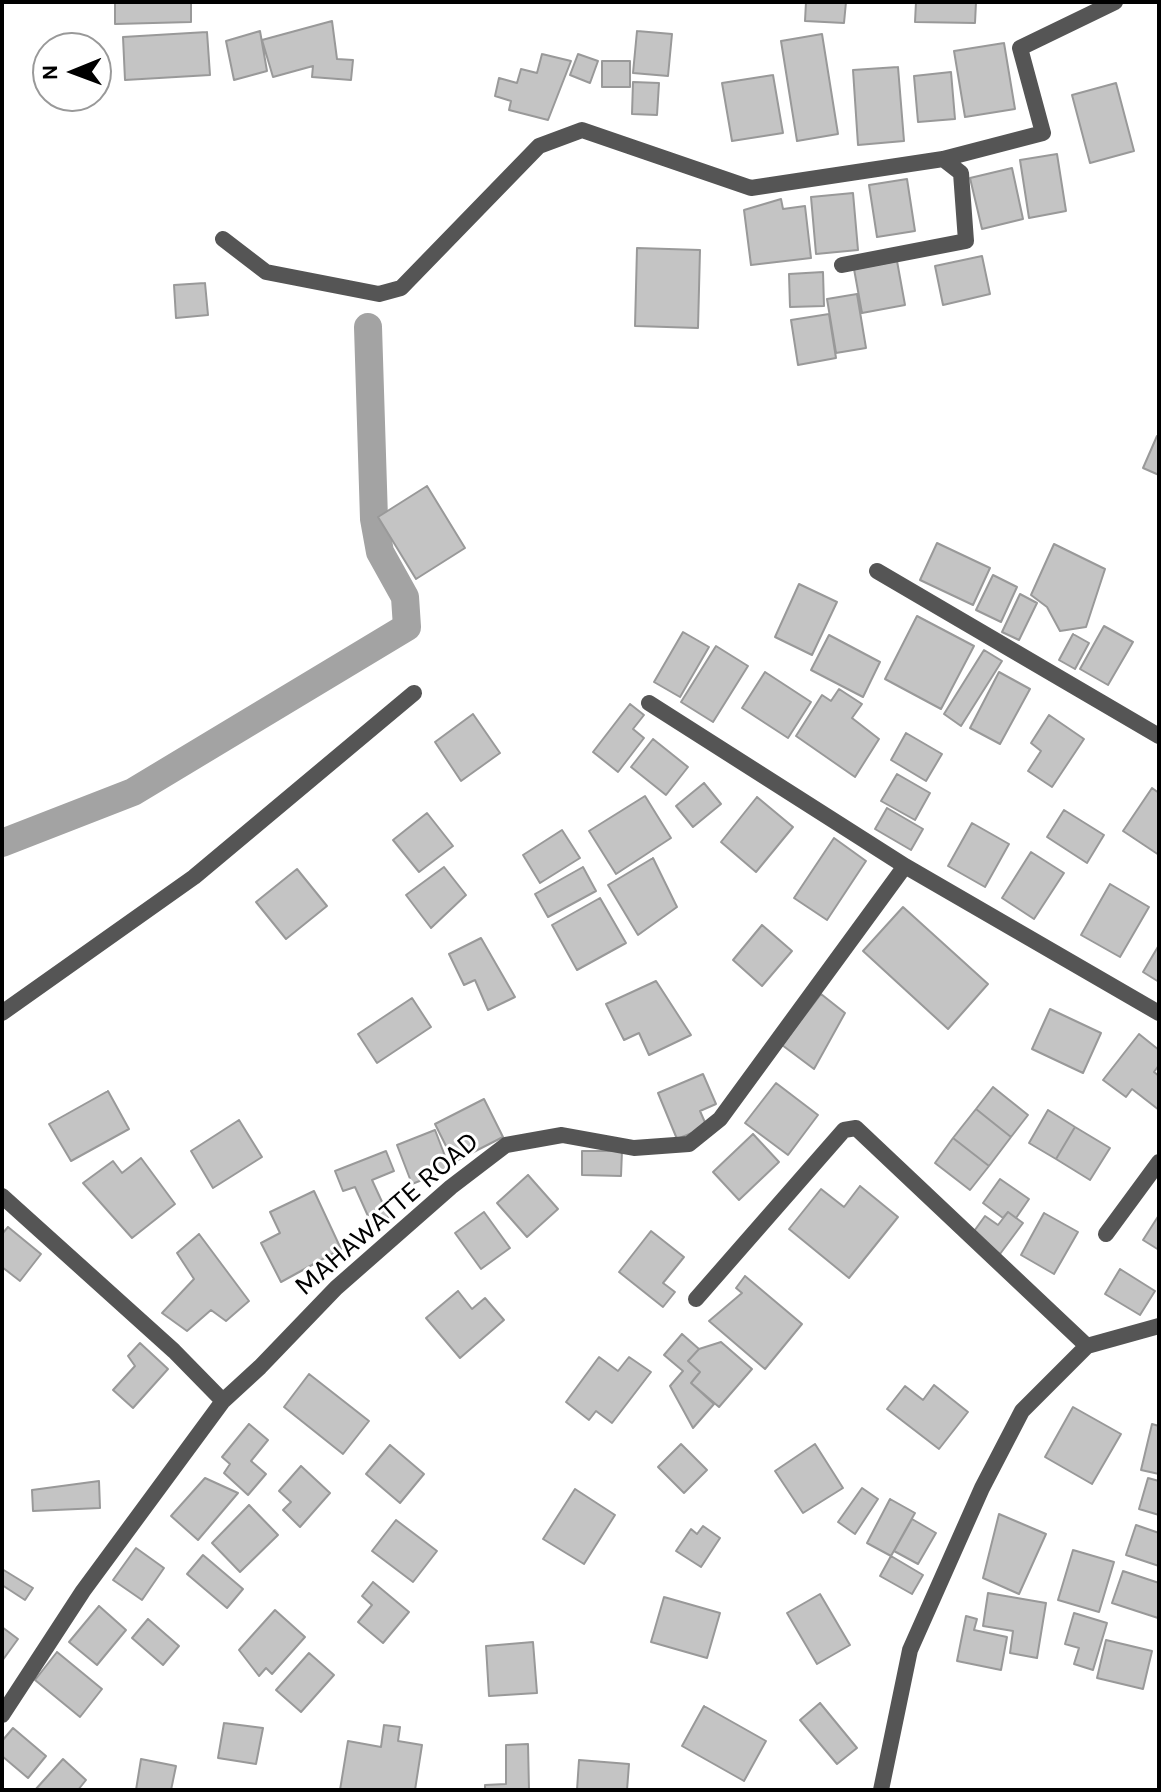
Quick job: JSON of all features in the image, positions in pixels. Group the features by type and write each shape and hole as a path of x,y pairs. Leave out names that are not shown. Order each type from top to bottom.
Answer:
{"street":[{"path":"223,239 266,272 379,294 401,288 539,146 582,130 751,188 943,159 1043,133 1020,48 1115,2"},
{"path":"842,265 966,241 961,173 943,159"},
{"path":"877,571 1159,736"},
{"path":"3,1010 194,877 414,693"},
{"path":"649,703 905,866 1159,1013"},
{"name":"MAHAWATTE ROAD","path":"2,1715 83,1591 223,1401 336,1288 451,1187 506,1145 562,1135 634,1148 689,1144 720,1119 905,866"},
{"path":"696,1299 844,1130 856,1128 1087,1346"},
{"path":"1106,1234 1159,1162"},
{"path":"2,1196 174,1351 223,1401"},
{"path":"881,1790 910,1650 982,1488 1022,1411 1087,1346 1159,1326"}],"building":[{"path":"115,2 191,2 191,22 115,24"},
{"path":"806,2 846,2 844,23 805,21"},
{"path":"916,2 976,2 975,23 915,22"},
{"path":"332,21 337,59 353,60 351,80 312,77 313,66 273,77 262,40"},
{"path":"260,31 267,71 234,80 226,41"},
{"path":"637,31 672,34 668,76 633,73"},
{"path":"207,32 210,75 125,80 123,37"},
{"path":"822,34 838,134 797,141 781,41"},
{"path":"1004,43 1015,109 965,117 954,51"},
{"path":"542,54 571,61 548,120 509,110 511,101 495,96 499,78 517,83 521,69 537,73"},
{"path":"578,54 598,61 590,83 570,75"},
{"path":"602,61 630,61 630,87 602,87"},
{"path":"898,67 904,141 858,145 853,70"},
{"path":"951,72 955,119 918,122 914,76"},
{"path":"773,75 783,133 732,141 722,83"},
{"path":"633,82 659,83 657,115 632,114"},
{"path":"1116,83 1134,151 1090,163 1072,95"},
{"path":"1057,154 1066,211 1029,218 1020,160"},
{"path":"1012,168 1023,219 982,229 970,178"},
{"path":"907,179 915,231 877,237 869,185"},
{"path":"853,193 858,250 816,254 811,197"},
{"path":"781,199 783,209 805,206 811,258 751,265 744,210"},
{"path":"637,248 700,250 698,328 635,326"},
{"path":"982,256 990,294 943,305 935,266"},
{"path":"897,261 905,305 862,313 854,269"},
{"path":"823,272 824,306 790,307 789,274"},
{"path":"205,283 208,315 176,318 174,285"},
{"path":"857,294 866,348 836,353 827,299"},
{"path":"829,314 836,358 798,365 791,320"},
{"path":"1159,437 1159,475 1143,468"},
{"path":"427,486 465,548 416,579 378,517"},
{"path":"937,543 990,568 973,605 920,580"},
{"path":"1054,544 1105,569 1086,627 1060,631 1047,607 1031,595"},
{"path":"993,575 1017,587 1001,622 976,610"},
{"path":"799,584 837,602 812,655 775,637"},
{"path":"1020,594 1037,603 1019,640 1002,632"},
{"path":"917,616 974,646 941,709 885,679"},
{"path":"1104,626 1133,642 1108,685 1080,669"},
{"path":"683,632 709,647 680,697 654,682"},
{"path":"1073,634 1089,643 1075,669 1059,660"},
{"path":"829,635 880,662 863,697 811,670"},
{"path":"716,646 748,666 713,722 681,702"},
{"path":"984,650 1002,661 961,726 944,714"},
{"path":"765,672 811,702 788,738 742,708"},
{"path":"999,672 1030,689 1000,744 970,728"},
{"path":"839,689 862,704 852,718 879,739 855,777 796,736 822,695 831,701"},
{"path":"630,704 644,715 633,729 644,738 618,772 593,752"},
{"path":"473,714 500,753 461,781 435,742"},
{"path":"1049,715 1084,739 1052,787 1028,771 1041,751 1031,743"},
{"path":"906,733 942,754 926,781 891,760"},
{"path":"653,739 688,767 666,795 631,767"},
{"path":"897,774 930,793 915,820 881,801"},
{"path":"704,783 721,804 693,827 676,806"},
{"path":"1152,788 1159,793 1159,855 1123,831"},
{"path":"645,796 671,838 616,874 589,831"},
{"path":"757,797 793,827 756,872 721,842"},
{"path":"887,808 923,829 911,850 875,829"},
{"path":"1064,810 1104,835 1087,863 1047,837"},
{"path":"427,813 453,846 419,872 393,840"},
{"path":"972,823 1009,844 985,887 948,866"},
{"path":"562,830 580,858 540,883 523,855"},
{"path":"834,838 866,861 827,920 794,898"},
{"path":"1031,852 1064,873 1034,919 1002,898"},
{"path":"653,858 677,907 638,935 608,885"},
{"path":"444,867 466,895 431,928 406,895"},
{"path":"583,867 596,891 548,917 535,894"},
{"path":"297,869 327,906 286,939 256,902"},
{"path":"1110,884 1149,907 1120,957 1081,935"},
{"path":"600,898 626,943 577,970 552,925"},
{"path":"903,907 988,984 948,1029 863,951"},
{"path":"762,925 792,951 762,986 733,960"},
{"path":"481,938 515,997 488,1010 475,980 464,985 449,954"},
{"path":"1159,945 1159,982 1143,972"},
{"path":"656,981 691,1035 649,1055 639,1033 624,1040 606,1004"},
{"path":"821,994 845,1013 814,1069 782,1045"},
{"path":"412,998 431,1027 377,1063 358,1034"},
{"path":"1050,1009 1101,1033 1083,1073 1032,1049"},
{"path":"1139,1034 1159,1050 1159,1065 1154,1072 1159,1076 1159,1110 1132,1089 1126,1097 1103,1080"},
{"path":"703,1074 716,1104 700,1111 707,1127 677,1139 658,1093"},
{"path":"776,1083 818,1115 788,1155 745,1123"},
{"path":"993,1087 1028,1115 1011,1137 976,1109"},
{"path":"108,1091 129,1129 71,1161 49,1124"},
{"path":"484,1099 503,1137 454,1162 435,1124"},
{"path":"976,1109 1011,1137 989,1166 953,1138"},
{"path":"1048,1110 1075,1127 1056,1159 1029,1143"},
{"path":"239,1120 262,1157 213,1188 191,1151"},
{"path":"1075,1127 1110,1148 1090,1180 1056,1159"},
{"path":"435,1130 450,1169 412,1184 397,1145"},
{"path":"753,1134 779,1162 739,1200 713,1172"},
{"path":"953,1138 989,1166 970,1190 935,1163"},
{"path":"386,1151 394,1171 372,1180 389,1217 372,1225 355,1187 343,1191 335,1171"},
{"path":"582,1151 622,1151 621,1176 582,1175"},
{"path":"141,1158 175,1204 132,1238 83,1183 113,1161 122,1173"},
{"path":"528,1175 558,1209 527,1237 497,1203"},
{"path":"1000,1179 1029,1199 1016,1218 1008,1212 1003,1218 983,1203"},
{"path":"860,1186 898,1217 849,1278 789,1229 821,1189 844,1207"},
{"path":"314,1191 341,1249 281,1282 261,1243 280,1233 270,1212"},
{"path":"484,1212 510,1248 481,1269 455,1233"},
{"path":"1008,1212 1023,1223 1000,1254 972,1234 985,1216 998,1225"},
{"path":"1044,1213 1078,1232 1054,1274 1021,1255"},
{"path":"1159,1215 1159,1250 1143,1240"},
{"path":"8,1227 41,1254 20,1281 2,1267 2,1234"},
{"path":"651,1231 684,1257 663,1283 675,1292 663,1307 619,1272"},
{"path":"199,1234 249,1301 226,1321 211,1310 187,1331 162,1313 194,1279 177,1253"},
{"path":"1120,1269 1155,1291 1140,1315 1105,1294"},
{"path":"745,1276 802,1324 765,1369 709,1321 742,1293 736,1288"},
{"path":"458,1291 472,1309 485,1298 504,1320 460,1358 426,1318"},
{"path":"682,1334 699,1349 688,1361 700,1372 691,1383 714,1404 693,1428 670,1386 683,1371 664,1355"},
{"path":"721,1342 752,1369 719,1407 691,1383 700,1372 688,1361 699,1349"},
{"path":"140,1343 168,1369 133,1408 113,1390 135,1366 128,1356"},
{"path":"599,1357 618,1371 629,1357 651,1372 612,1423 596,1411 589,1420 566,1402"},
{"path":"309,1374 369,1421 343,1454 284,1407"},
{"path":"934,1385 968,1412 939,1449 887,1409 905,1386 923,1400"},
{"path":"1073,1407 1121,1434 1092,1484 1045,1457"},
{"path":"249,1424 268,1440 251,1461 266,1474 248,1495 224,1473 230,1464 222,1457"},
{"path":"1152,1424 1159,1426 1159,1474 1141,1470"},
{"path":"681,1444 707,1470 684,1493 658,1467"},
{"path":"815,1444 843,1488 803,1513 775,1471"},
{"path":"390,1445 424,1474 400,1503 366,1474"},
{"path":"301,1466 330,1493 300,1527 283,1510 291,1502 279,1491"},
{"path":"205,1478 238,1493 198,1540 171,1516"},
{"path":"1148,1478 1159,1481 1159,1515 1139,1509"},
{"path":"99,1481 100,1508 33,1511 32,1490"},
{"path":"862,1488 878,1499 855,1534 838,1522"},
{"path":"575,1489 615,1515 584,1564 543,1539"},
{"path":"890,1499 915,1513 891,1556 867,1543"},
{"path":"249,1505 278,1535 240,1572 212,1543"},
{"path":"999,1514 1046,1534 1019,1594 983,1578"},
{"path":"912,1519 936,1533 918,1564 894,1551"},
{"path":"396,1520 437,1551 413,1582 372,1551"},
{"path":"1136,1525 1159,1533 1159,1566 1126,1555"},
{"path":"703,1526 720,1538 701,1567 676,1551 691,1529 697,1534"},
{"path":"136,1548 164,1568 142,1600 113,1580"},
{"path":"1073,1550 1114,1562 1099,1612 1058,1600"},
{"path":"203,1555 243,1589 227,1608 187,1574"},
{"path":"891,1556 923,1575 912,1594 880,1576"},
{"path":"2,1569 33,1588 25,1600 2,1585"},
{"path":"1123,1571 1159,1583 1158,1618 1112,1603"},
{"path":"373,1582 409,1612 383,1643 358,1622 372,1605 362,1596"},
{"path":"988,1593 1046,1603 1037,1658 1010,1653 1013,1631 983,1626"},
{"path":"820,1594 850,1645 817,1664 787,1613"},
{"path":"664,1597 720,1613 707,1658 651,1642"},
{"path":"99,1606 126,1630 97,1665 69,1642"},
{"path":"275,1610 305,1637 272,1674 266,1668 259,1676 239,1650"},
{"path":"1074,1613 1107,1623 1093,1670 1074,1664 1079,1648 1065,1644"},
{"path":"966,1616 977,1619 974,1630 1007,1637 1001,1670 957,1661"},
{"path":"148,1619 179,1646 163,1665 132,1638"},
{"path":"2,1627 18,1639 2,1661"},
{"path":"1106,1640 1152,1651 1143,1689 1097,1678"},
{"path":"533,1642 537,1693 489,1696 486,1646"},
{"path":"57,1652 102,1689 80,1717 35,1680"},
{"path":"309,1653 334,1675 301,1712 276,1690"},
{"path":"820,1703 857,1748 837,1764 800,1720"},
{"path":"704,1706 766,1741 744,1781 682,1746"},
{"path":"224,1723 263,1728 256,1764 218,1758"},
{"path":"384,1725 400,1727 398,1741 422,1745 415,1790 340,1790 348,1741 381,1747"},
{"path":"13,1728 46,1756 28,1778 2,1756 2,1741"},
{"path":"528,1744 529,1790 485,1790 485,1785 506,1784 506,1745"},
{"path":"63,1759 86,1780 78,1790 35,1790"},
{"path":"141,1759 176,1766 171,1790 136,1790"},
{"path":"579,1760 629,1764 627,1790 577,1790"}],"waterway":[{"path":"2,843 133,792 407,627 405,597 380,552 374,519 368,327"}]}
